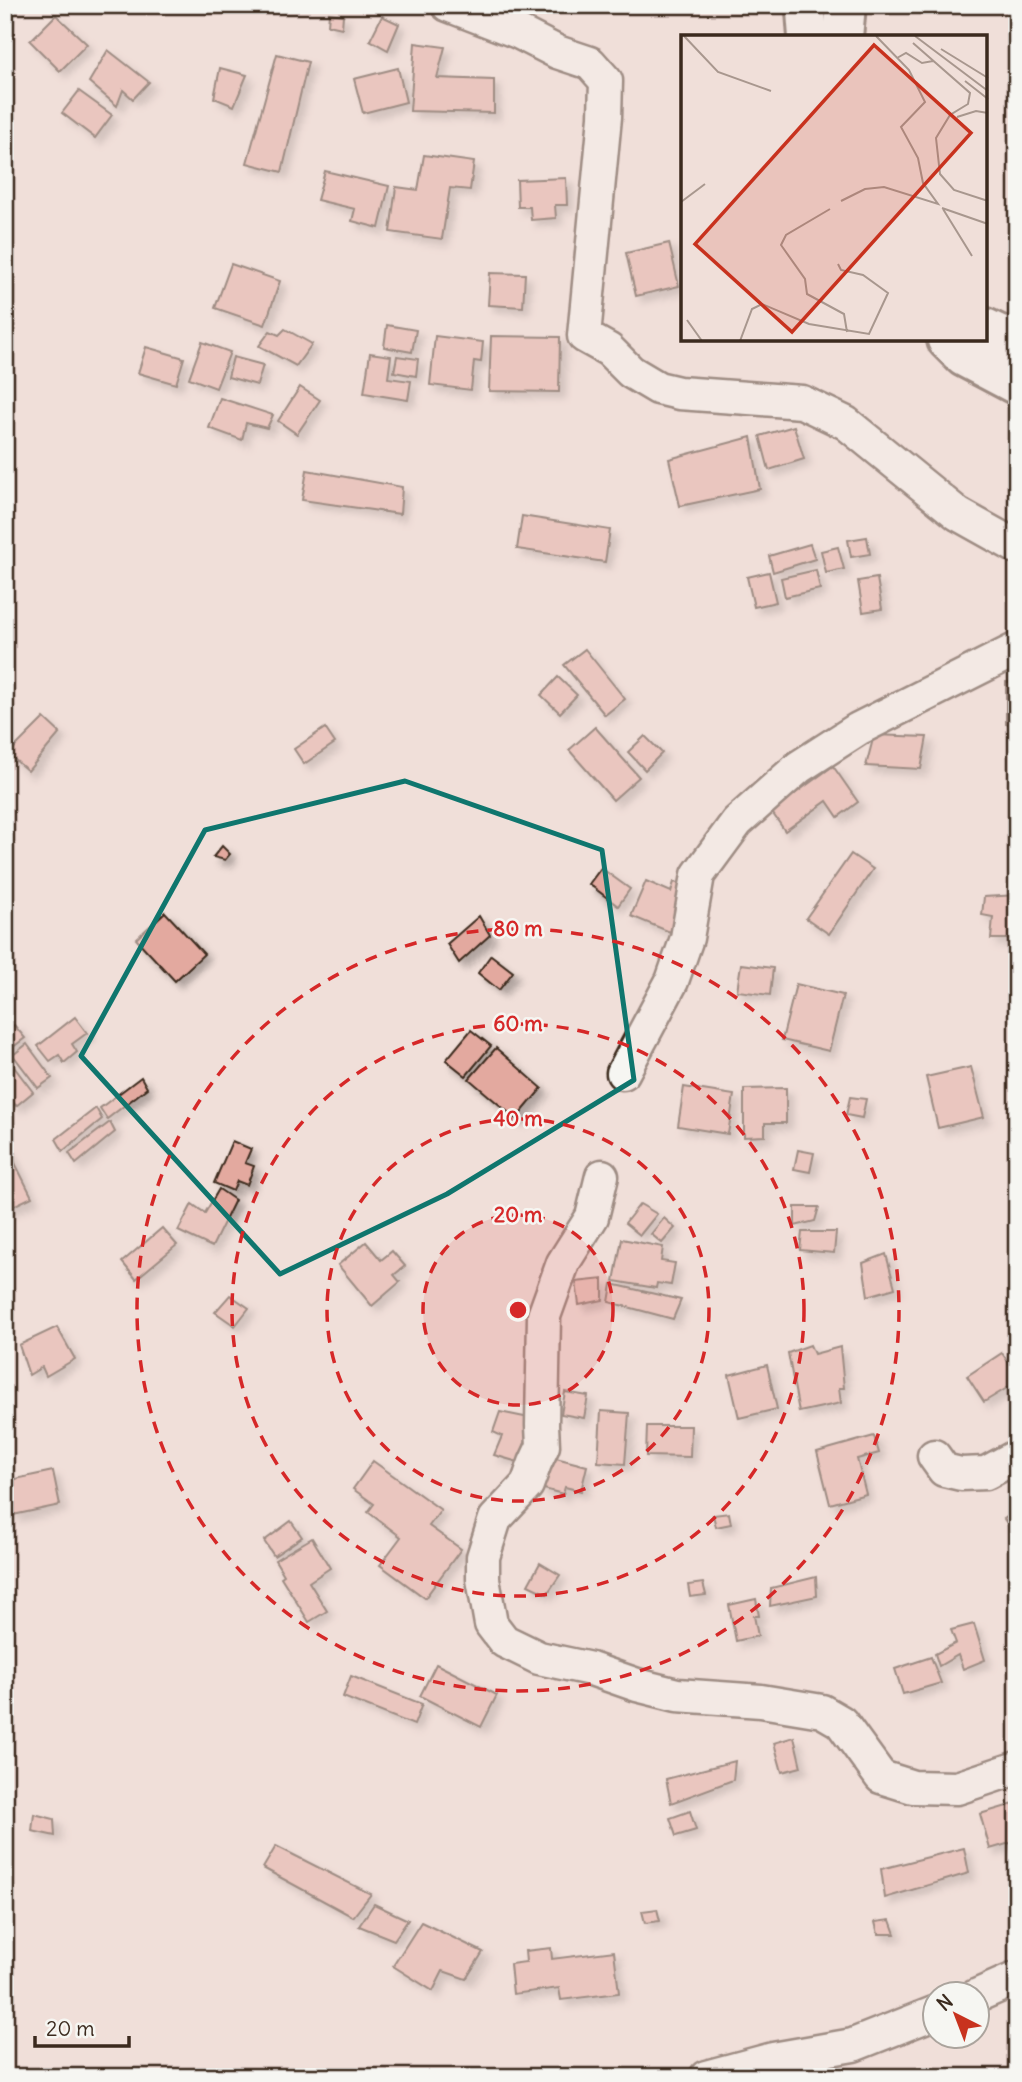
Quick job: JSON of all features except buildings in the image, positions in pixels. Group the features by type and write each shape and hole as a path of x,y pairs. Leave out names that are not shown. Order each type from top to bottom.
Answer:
{"highway":[{"path":"808,5 808,35"},
{"path":"843,35 846,5"},
{"path":"987,329 1017,343"},
{"path":"948,341 964,357 1017,385"}],"street":[{"path":"448,5 519,32 557,52 590,63 606,81 584,337 609,350 632,372 658,388 678,393 802,402 846,423 958,514 1017,547"},
{"path":"623,1073 672,981 687,938 698,875 737,822 799,767 858,729 1017,649"},
{"path":"602,1176 592,1217 563,1263 544,1317 543,1446 527,1485 495,1518 483,1557 483,1579 491,1624 504,1642 539,1658 591,1669 637,1685 677,1695 761,1701 822,1711 841,1722 881,1777 913,1787 957,1788 1017,1768"},
{"path":"934,1457 944,1470 961,1474 986,1473 1017,1456"},
{"path":"990,1990 1017,1978"},
{"path":"706,2077 773,2059 853,2045 920,2019"}],"highlighted area":[{"path":"405,781 602,850 634,1080 447,1194 280,1274 81,1056 205,830"}]}
